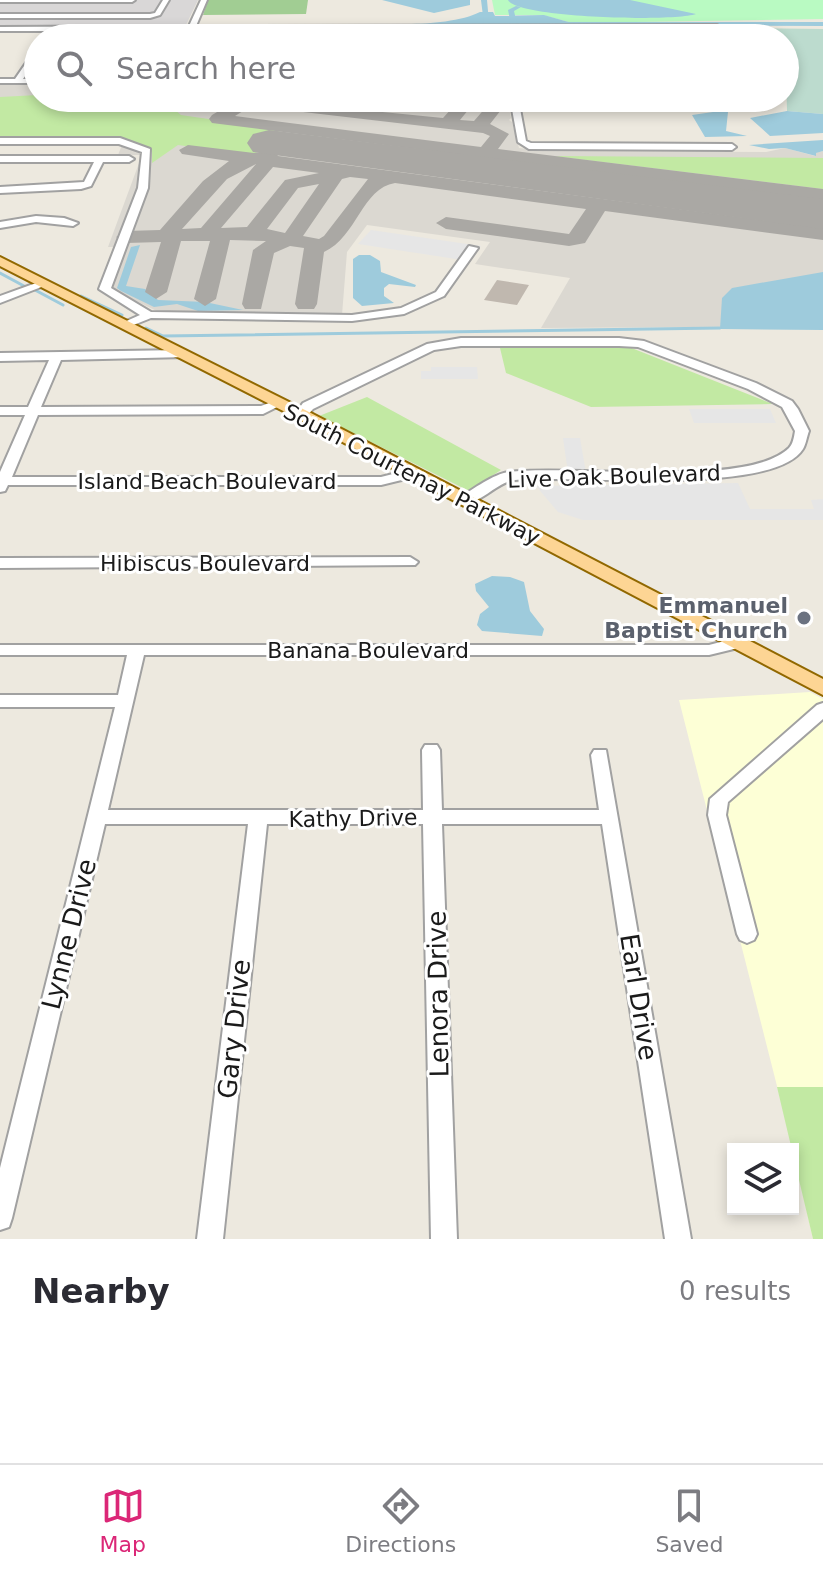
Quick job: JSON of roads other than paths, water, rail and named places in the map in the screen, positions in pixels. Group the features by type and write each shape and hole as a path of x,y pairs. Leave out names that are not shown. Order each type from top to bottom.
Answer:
{"main road":[{"name":"South Courtenay Parkway","path":"0,261 301,414 823,688"}],"street":[{"path":"0,0 132,0"},
{"path":"0,16 156,15 166,0"},
{"path":"194,24 204,0"},
{"path":"0,29 24,29"},
{"path":"17,81 24,71"},
{"path":"0,81 24,81"},
{"path":"517,112 522,142 529,146 732,147"},
{"path":"0,141 120,141 147,151 143,188 105,289 149,315"},
{"path":"0,159 129,159"},
{"path":"0,190 88,184 100,159"},
{"path":"0,225 22,220 63,220 73,223"},
{"path":"126,325 149,315 352,318 404,311 440,294 473,248"},
{"path":"0,300 43,284"},
{"name":"Live Oak Boulevard","path":"301,414 316,410 362,381 431,347 446,344 619,342 640,344 752,386 792,409 802,431 797,448 789,454 746,470 667,477 509,476 465,500"},
{"path":"0,357 182,354"},
{"path":"1,484 56,357"},
{"path":"0,411 263,410 277,404"},
{"name":"Island Beach Boulevard","path":"1,484 381,481 413,473"},
{"name":"Hibiscus Boulevard","path":"0,563 410,562"},
{"name":"Banana Boulevard","path":"0,650 709,650 736,643"},
{"name":"Lynne Drive","path":"0,1218 137,650"},
{"path":"0,701 125,701"},
{"path":"747,934 717,815 719,799 823,709"},
{"name":"Lenora Drive","path":"431,750 444,1239"},
{"name":"Earl Drive","path":"600,755 678,1239"},
{"name":"Kathy Drive","path":"97,817 609,817"},
{"name":"Gary Drive","path":"210,1239 258,819"}],"water":[{"path":"382,0 470,0 470,5 434,13"},
{"path":"508,0 630,0 696,14 658,18 596,17 538,11"},
{"path":"493,12 495,16 544,15 572,24 408,24 436,23"},
{"path":"728,112 726,131 747,136 705,137 692,115"},
{"path":"782,112 823,114 823,133 770,136 750,118"},
{"path":"823,140 823,151 816,153 816,156 785,148 749,145"},
{"path":"140,245 126,286 145,289 158,300 205,302 243,310 198,311 177,304 154,307 121,291 117,288 131,247"},
{"path":"359,255 370,255 380,261 381,272 415,287 389,284 384,288 384,296 394,303 362,306 353,298 353,259"},
{"path":"823,272 823,330 720,329 722,298 732,288"},
{"path":"492,576 524,582 530,611 544,629 542,636 482,631 477,625 480,614 489,607 476,591 475,584"}],"waterway":[{"path":"484,0 487,24 492,24"},
{"path":"514,24 511,10 518,7"},
{"path":"559,24 823,24"},
{"path":"0,273 24,286"},
{"path":"35,290 63,305"},
{"path":"81,296 122,315"},
{"path":"146,328 163,336 720,328"}],"place":[{"name":"Emmanuel Baptist Church","path":"804,618"}]}
